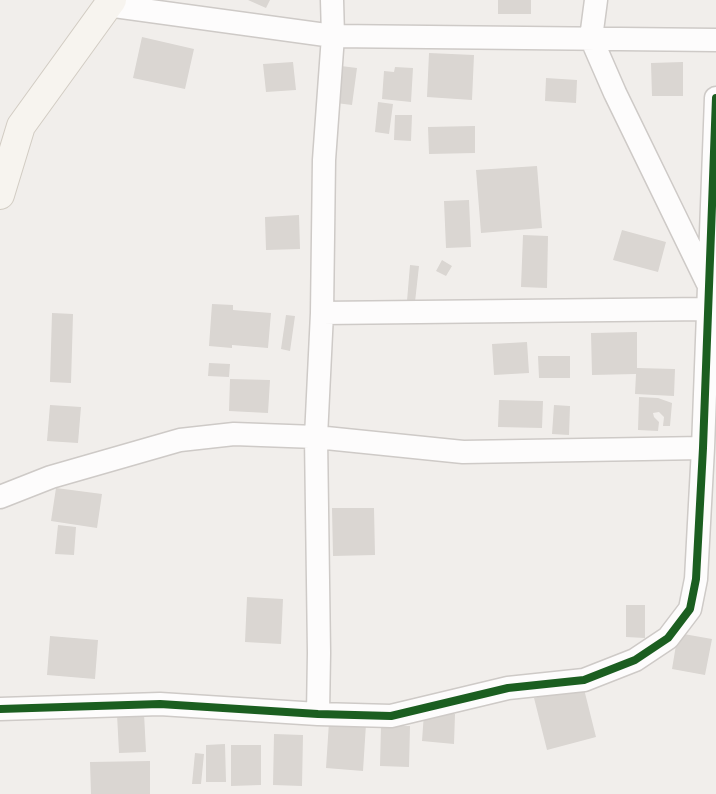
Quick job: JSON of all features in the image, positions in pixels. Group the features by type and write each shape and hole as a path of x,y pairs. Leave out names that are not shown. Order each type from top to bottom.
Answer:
{"main road":[{"path":"0,195 21,126 110,3"}],"street":[{"path":"318,714 316,437 322,313 324,160 333,36 332,0"},
{"path":"596,0 591,38 615,93 708,285"},
{"path":"110,3 333,36 716,40"},
{"path":"0,709 160,704 318,714 391,716 508,688 584,680 635,660 668,638 690,609 696,579 703,448 716,98"},
{"path":"322,313 708,309"},
{"path":"0,498 51,477 180,440 234,434 316,437 463,452 703,448"}],"building":[{"path":"248,0 270,0 266,8"},
{"path":"498,0 531,0 531,14 498,14"},
{"path":"142,37 194,49 185,89 133,78"},
{"path":"429,53 474,55 472,100 427,97"},
{"path":"293,62 296,90 266,92 263,64"},
{"path":"683,62 683,96 652,96 651,63"},
{"path":"341,66 357,68 352,105 336,103"},
{"path":"395,67 413,68 411,102 382,99 384,71 394,72"},
{"path":"546,78 577,80 576,103 545,101"},
{"path":"378,102 393,104 389,134 375,132"},
{"path":"395,115 412,115 411,141 394,140"},
{"path":"475,126 475,153 429,154 428,127"},
{"path":"537,166 542,228 481,233 476,170"},
{"path":"469,200 471,247 446,248 444,201"},
{"path":"299,215 300,249 266,250 265,217"},
{"path":"622,230 666,242 658,272 613,260"},
{"path":"523,235 548,236 547,288 521,287"},
{"path":"442,260 452,266 446,276 436,271"},
{"path":"410,265 419,266 415,302 407,301"},
{"path":"212,304 233,305 233,310 271,313 268,348 232,345 232,348 209,346"},
{"path":"52,313 73,314 71,383 50,382"},
{"path":"286,315 295,316 290,351 281,349"},
{"path":"637,332 637,368 675,369 674,396 635,394 636,374 592,375 591,333"},
{"path":"527,342 529,373 494,375 492,344"},
{"path":"538,356 570,356 570,378 539,378"},
{"path":"209,363 230,364 229,377 208,376"},
{"path":"230,379 270,380 268,413 229,411"},
{"path":"639,397 658,398 672,403 670,426 663,426 664,417 659,412 653,413 659,422 658,431 638,430"},
{"path":"499,400 543,401 542,428 498,427"},
{"path":"50,405 81,407 78,443 47,441"},
{"path":"554,405 570,406 569,435 552,434"},
{"path":"56,488 102,494 97,528 51,521"},
{"path":"332,508 374,508 375,555 333,556"},
{"path":"58,525 76,527 74,555 55,554"},
{"path":"247,597 283,599 281,644 245,642"},
{"path":"626,605 645,605 645,638 626,637"},
{"path":"678,633 712,639 705,675 672,669"},
{"path":"50,636 98,640 95,679 47,675"},
{"path":"583,685 596,737 547,750 534,698"},
{"path":"144,713 146,752 119,753 117,714"},
{"path":"424,713 455,714 454,744 422,741"},
{"path":"329,722 366,724 363,771 326,768"},
{"path":"381,726 410,726 409,767 380,766"},
{"path":"274,734 303,735 302,786 273,785"},
{"path":"225,744 226,782 206,782 206,745"},
{"path":"231,745 261,745 261,785 231,786"},
{"path":"195,753 204,754 201,784 192,784"},
{"path":"150,761 150,794 91,794 90,762"}],"cycle path":[{"path":"0,709 160,704 318,714 391,716 508,688 584,680 635,660 668,638 690,609 696,579 703,448 716,98"}]}
